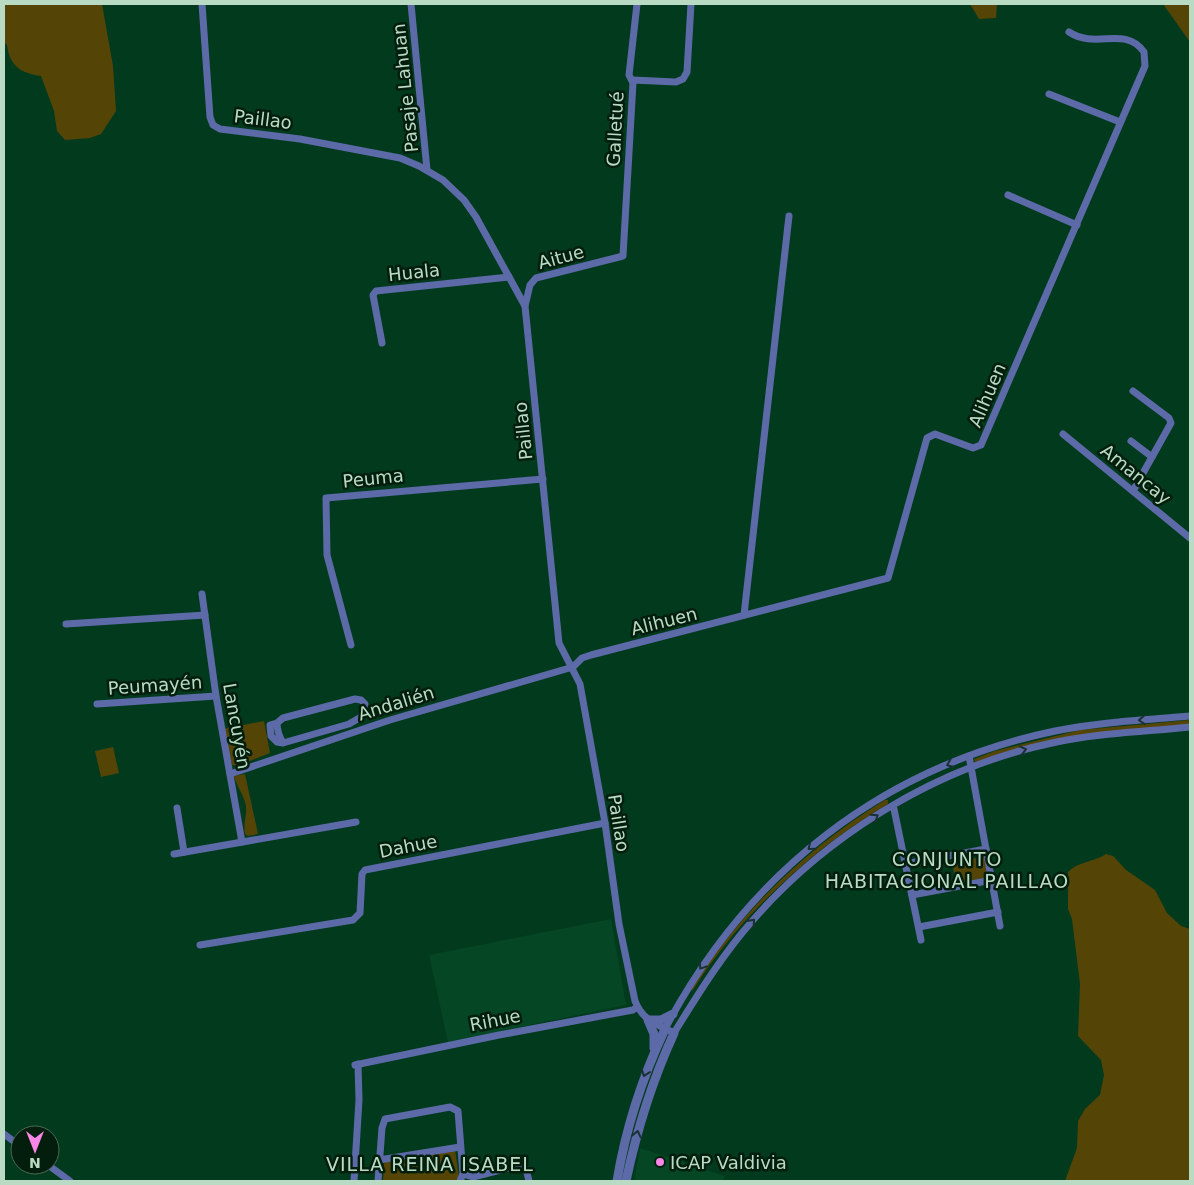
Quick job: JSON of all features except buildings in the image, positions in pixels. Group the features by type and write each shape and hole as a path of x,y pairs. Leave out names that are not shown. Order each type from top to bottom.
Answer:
{"street":[{"name":"Paillao","path":"202,4 210,118 216,127 300,139 390,156 428,170 450,186 471,208 525,306 559,643 564,655 573,667 580,684 605,823 619,924 637,1007 648,1020 674,1033"},
{"name":"Pasaje Lahuan","path":"412,4 428,170"},
{"name":"Galletué","path":"623,256 631,128 632,80 629,75 637,4"},
{"path":"632,80 676,82 683,79 687,72 692,4"},
{"name":"Alihuen","path":"573,667 582,658 591,655 888,578 928,438 935,434 973,448 981,445 1145,66 1144,52 1139,46 1125,38 1090,40 1069,32"},
{"path":"1049,94 1120,122"},
{"path":"1008,195 1077,225"},
{"path":"744,615 789,216"},
{"name":"Aitue","path":"525,306 530,285 536,278 623,256"},
{"name":"Huala","path":"382,343 373,295 376,291 509,277"},
{"path":"1133,391 1170,418 1171,423 1133,490"},
{"name":"Amancay","path":"1063,434 1190,538"},
{"path":"1131,441 1152,457"},
{"name":"Peuma","path":"351,644 327,555 326,498 543,479"},
{"name":"Lancuyén","path":"202,594 216,696 242,842"},
{"path":"66,624 205,615"},
{"name":"Andalién","path":"230,774 367,727 573,667"},
{"name":"Peumayén","path":"97,704 216,696"},
{"path":"363,714 350,724 283,744 277,742 271,736 270,725 277,723 283,718 355,700 361,700 364,704 363,714 367,727"},
{"path":"617,1181 630,1116 654,1053 673,1014 722,936 767,886 826,835 888,794 926,774 969,756 1012,742 1078,727 1190,716"},
{"path":"626,1181 641,1118 656,1074 674,1033 710,976 742,933 802,871 837,843 894,807 972,768 1012,753 1072,738 1190,727"},
{"path":"969,756 1000,926"},
{"path":"888,794 894,807 921,940"},
{"path":"177,808 184,852"},
{"path":"174,854 356,822"},
{"name":"Dahue","path":"200,944 353,920 360,913 362,874 365,870 605,823"},
{"path":"905,864 986,849"},
{"path":"912,895 992,880"},
{"path":"919,927 998,912"},
{"name":"Rihue","path":"354,1181 359,1100 356,1064 499,1034 633,1010 637,1007"},
{"path":"654,1053 654,1034 648,1020 661,1020 673,1014"},
{"path":"378,1181 382,1128 385,1119 450,1106 458,1111 462,1178 520,1165 526,1169 529,1181"},
{"path":"379,1160 460,1147"}],"shaded area":[{"path":"4,4 102,4 113,66 116,111 101,134 90,138 65,140 57,131 54,111 41,76 27,73 17,67 8,52 7,45 4,42"},
{"path":"970,4 997,4 996,18 979,19"},
{"path":"1163,4 1190,4 1190,42"},
{"path":"1190,720 1190,724 1048,741 975,762 974,759 995,751 1080,730"},
{"path":"264,721 270,753 237,766 232,765 223,729"},
{"path":"113,747 119,773 101,777 95,751"},
{"path":"245,774 258,834 248,836 245,834 246,806 234,776"},
{"path":"885,800 888,800 888,804 860,821 806,862 755,910 711,963 693,990 691,989 731,933 778,883 829,839"},
{"path":"1106,854 1113,856 1126,870 1155,890 1167,913 1181,926 1190,929 1190,1181 1065,1181 1077,1148 1078,1121 1085,1109 1100,1095 1104,1075 1101,1060 1078,1036 1080,984 1072,919 1068,909 1068,872 1076,866"},
{"path":"983,857 986,859 989,877 956,883 952,862"},
{"path":"611,919 626,1005 448,1042 429,955"},
{"name":"ICAP Valdivia","path":"640,1148 725,1176 723,1181 634,1181"},
{"path":"455,1150 459,1177 456,1180 383,1181 384,1164 386,1161"}],"place":[{"name":"ICAP Valdivia","path":"660,1162"}],"district":[{"name":"CONJUNTO HABITACIONAL PAILLAO","path":"947,870"},
{"name":"VILLA REINA ISABEL","path":"430,1164"}]}
